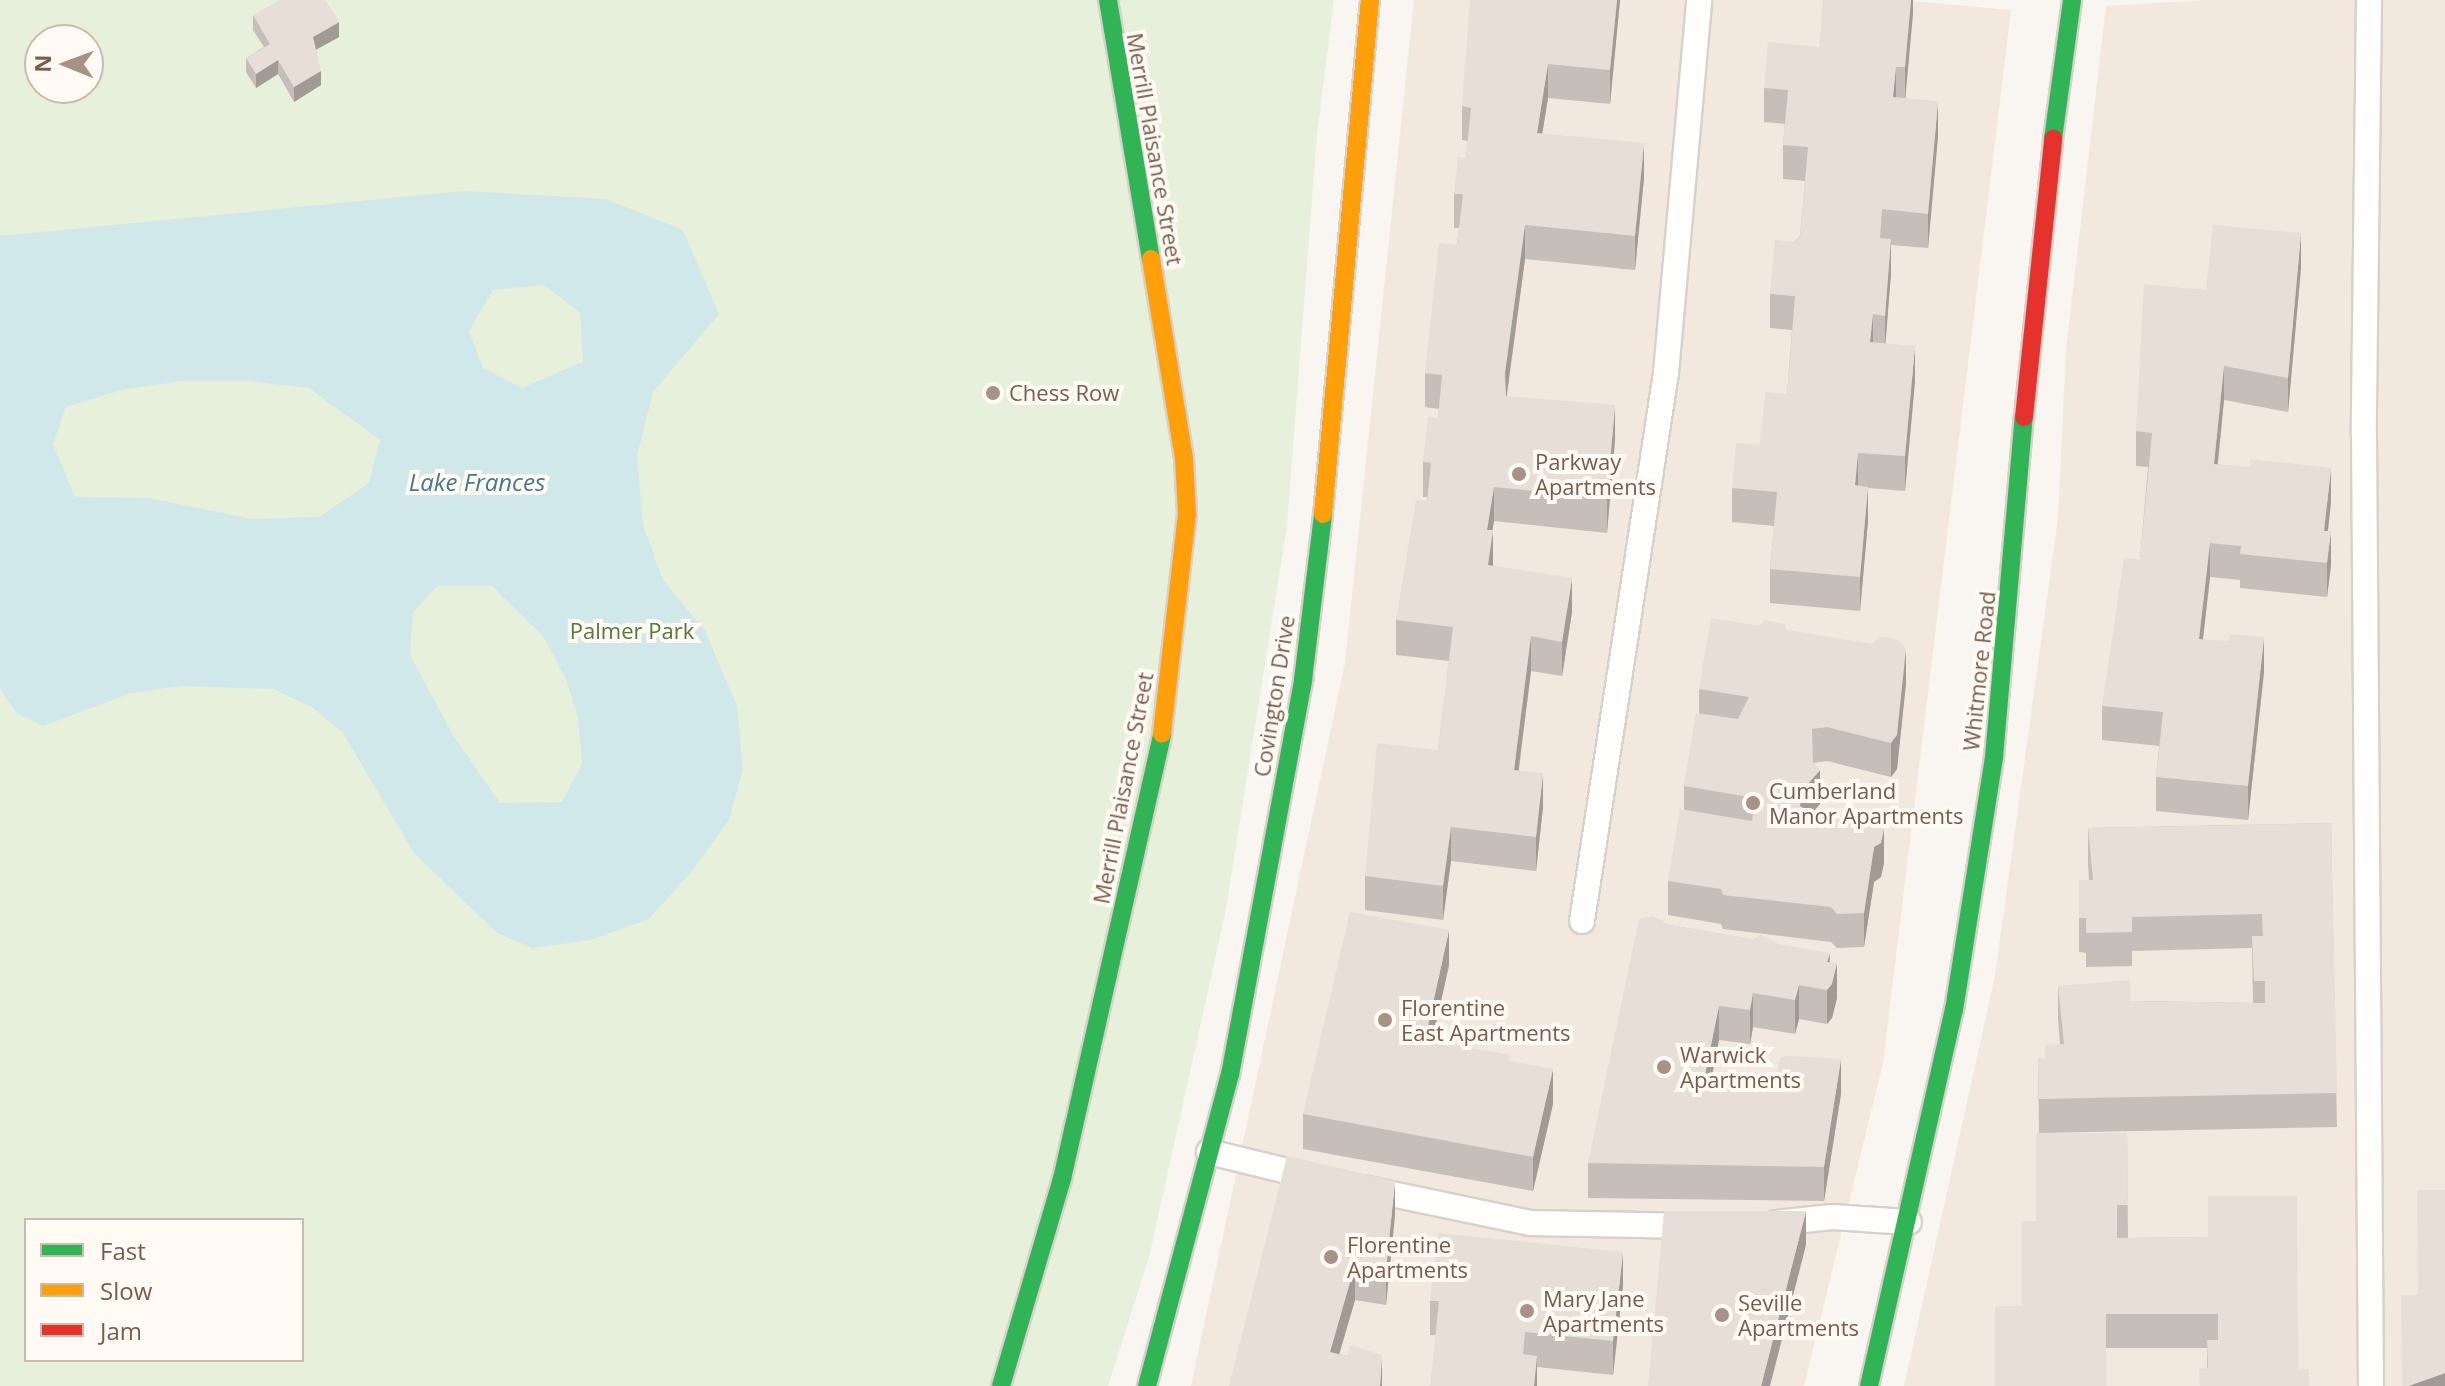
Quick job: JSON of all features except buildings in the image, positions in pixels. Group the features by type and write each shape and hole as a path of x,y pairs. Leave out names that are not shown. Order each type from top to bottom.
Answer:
{"street":[{"name":"Merrill Plaisance Street","path":"1001,1386 1065,1164 1158,758 1178,624 1187,514 1184,458 1108,0"},
{"name":"Covington Drive","path":"1147,1386 1209,1152 1263,915 1303,680 1327,479 1370,0"},
{"name":"Whitmore Road","path":"1869,1386 1909,1222 1954,1010 1994,757 2041,232 2072,0"}],"lane":[{"path":"1582,921 1666,373 1699,0"},
{"path":"2369,0 2364,450 2371,1386"},
{"path":"1209,1152 1530,1223 1724,1225"},
{"path":"1754,1224 1832,1217 1909,1222"}],"shaded area":[{"path":"1414,0 1899,0 2011,10 1883,1063 1804,1386 1191,1386 1345,663"},
{"path":"2204,0 2445,0 2445,1386 1904,1386 1995,976 2058,518 2066,350 2106,6"}],"green space":[{"name":"Palmer Park","path":"0,0 1334,0 1317,134 1287,526 1225,914 1149,1257 1108,1386 0,1386"}],"water":[{"name":"Lake Frances","path":"464,191 606,199 683,230 719,314 653,392 637,456 643,525 663,580 705,631 737,706 743,769 729,820 691,872 649,919 591,940 532,948 497,933 414,853 343,733 312,707 273,689 183,686 131,693 43,726 16,713 0,689 0,236","holes":["544,285 580,313 583,362 522,388 483,368 469,331 493,290","182,381 247,381 309,388 380,440 369,483 319,517 252,519 149,498 75,497 53,444 66,407 122,390","437,586 492,586 543,636 566,679 578,718 582,764 562,802 500,803 453,735 410,655 413,613"]}],"traffic: fast":[{"path":"1108,0 1151,259"},
{"path":"2053,139 2072,0"},
{"path":"1869,1386 1954,1010 1994,757 2024,417"},
{"path":"1147,1386 1230,1075 1303,680 1323,514"},
{"path":"1001,1386 1062,1179 1162,734"}],"traffic: slow":[{"path":"1323,514 1370,0"},
{"path":"1151,259 1184,458 1187,514 1162,734"}],"traffic: jam":[{"path":"2024,417 2053,139"}],"place":[{"name":"Chess Row","path":"993,393"},
{"name":"Parkway Apartments","path":"1519,474"},
{"name":"Cumberland Manor Apartments","path":"1753,803"},
{"name":"Florentine East Apartments","path":"1385,1020"},
{"name":"Warwick Apartments","path":"1664,1067"},
{"name":"Florentine Apartments","path":"1331,1257"},
{"name":"Mary Jane Apartments","path":"1527,1311"},
{"name":"Seville Apartments","path":"1722,1315"}]}
